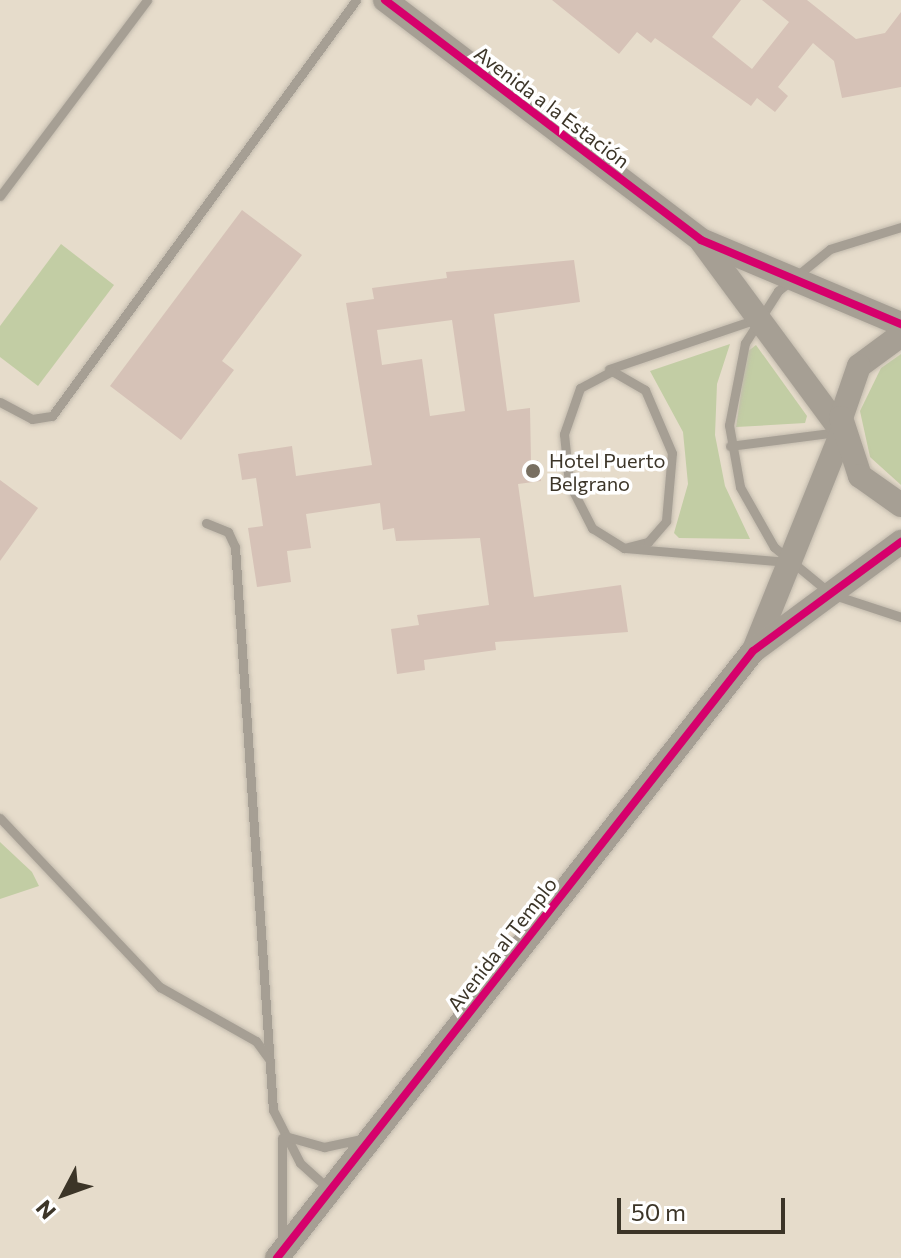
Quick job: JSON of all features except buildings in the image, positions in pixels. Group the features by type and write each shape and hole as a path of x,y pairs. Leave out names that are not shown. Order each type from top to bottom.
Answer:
{"street":[{"name":"Avenida a la Estación","path":"385,0 701,240"},
{"path":"701,240 901,324"},
{"path":"701,240 842,432 860,476 901,505"},
{"path":"753,651 842,432 852,377 869,355 901,335"},
{"path":"753,651 901,542"},
{"name":"Avenida al Templo","path":"279,1255 753,651"}],"lane":[{"path":"0,196 147,0"},
{"path":"0,402 32,419 52,416 356,0"},
{"path":"901,227 830,249 789,279 757,319 735,370 730,446 746,503 789,563 831,594 901,617"},
{"path":"757,319 601,372 572,401 565,466 592,528 624,548 789,563"},
{"path":"601,372 637,380 656,405 672,453 666,521 648,542 624,548"},
{"path":"730,446 842,432"},
{"path":"206,523 228,532 235,547 269,1059 282,1134 279,1255"},
{"path":"0,818 160,987 256,1041 269,1059"},
{"path":"282,1134 324,1147 372,1137"},
{"path":"282,1134 330,1190"}],"green space":[{"path":"61,244 114,285 38,386 0,357 0,326"},
{"path":"730,344 717,384 715,435 725,486 750,539 679,538 674,533 688,484 683,432 650,371"},
{"path":"756,345 807,416 805,423 736,427 747,352"},
{"path":"901,354 901,485 870,457 860,411 881,368"},
{"path":"0,842 32,872 39,886 0,899"}],"cycle path":[{"path":"385,0 701,240 901,324"},
{"path":"277,1258 753,651 901,542"}],"place":[{"name":"Hotel Puerto Belgrano","path":"533,471"}]}
